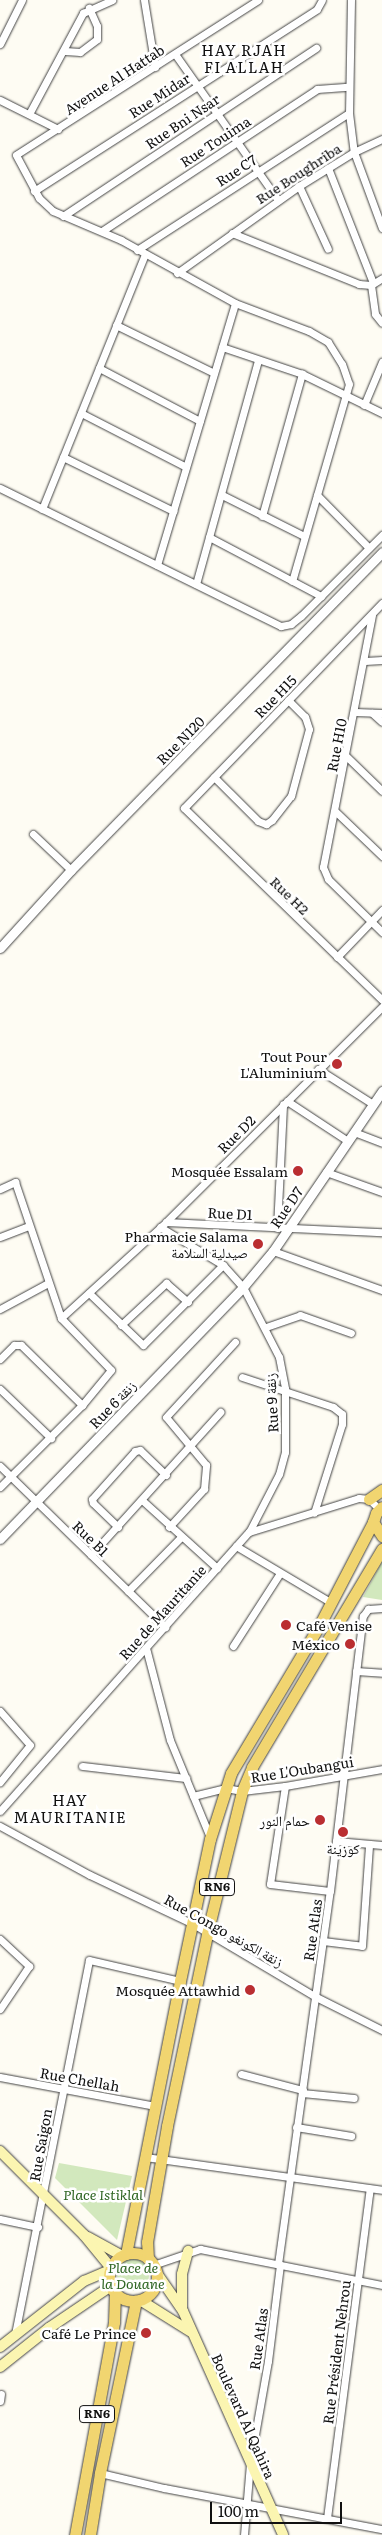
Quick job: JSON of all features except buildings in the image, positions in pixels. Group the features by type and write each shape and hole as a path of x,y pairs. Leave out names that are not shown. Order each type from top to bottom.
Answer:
{"main road":[{"path":"369,1499 382,1490"},
{"name":"RN6","path":"124,2255 210,1839 226,1788 245,1746 332,1603 381,1506 382,1495"},
{"path":"373,1522 382,1536"},
{"name":"RN6","path":"90,2535 100,2473 138,2300 151,2292 152,2265 147,2242 161,2159 207,1934 242,1791 252,1767 382,1549"},
{"path":"0,2151 84,2235 110,2269"},
{"path":"84,2235 124,2255 138,2254 152,2265"},
{"path":"183,2311 182,2274 188,2251"},
{"path":"0,2346 84,2281 110,2269 124,2255"},
{"name":"Boulevard Al Qahira","path":"152,2265 183,2311 283,2535"},
{"name":"RN6","path":"75,2535 114,2322 110,2269"},
{"path":"0,2367 49,2328 113,2290 128,2301 138,2300 194,2334"}],"street":[{"path":"0,44 22,0"},
{"path":"30,114 65,51 78,21 89,8 112,0"},
{"path":"144,0 155,67"},
{"name":"Avenue Al Hattab","path":"34,191 16,155 58,130 258,0"},
{"path":"351,0 348,87 354,152 382,228"},
{"name":"Rue Midar","path":"34,191 317,9 322,2"},
{"path":"65,51 80,52 97,39 97,26 89,8"},
{"name":"Rue Bni Nsar","path":"63,216 215,113 316,48"},
{"path":"175,54 278,200"},
{"name":"Rue Touima","path":"102,231 317,90 348,87"},
{"path":"0,100 58,130"},
{"name":"Rue C7","path":"137,250 349,113"},
{"name":"Rue Boughriba","path":"177,273 299,186 354,152 382,139"},
{"path":"328,168 372,284 375,314 382,323"},
{"path":"299,186 328,249"},
{"path":"34,191 44,204 63,216 102,231 235,304 309,331 328,342 345,372 348,384 292,581"},
{"path":"232,233 359,284 372,284 382,278"},
{"path":"42,509 145,254"},
{"path":"157,565 235,304"},
{"path":"116,325 214,373"},
{"path":"222,347 302,374 382,413"},
{"path":"196,584 258,360"},
{"path":"364,405 381,367"},
{"path":"99,368 200,421"},
{"path":"262,516 302,374"},
{"path":"81,412 186,467"},
{"path":"63,457 173,511"},
{"path":"0,488 286,626 321,596 382,535"},
{"path":"222,495 304,536"},
{"path":"317,495 368,548"},
{"path":"209,537 321,596"},
{"name":"Rue N120","path":"0,948 71,870 382,552"},
{"name":"Rue H15","path":"185,806 382,603"},
{"name":"Rue H10","path":"371,921 328,879 324,860 336,812 365,661 372,614"},
{"path":"365,661 382,660"},
{"path":"214,777 258,821 263,824 272,820 288,802 294,788 309,729 305,717 288,700"},
{"path":"355,712 382,713"},
{"path":"372,713 382,722"},
{"path":"346,756 382,791"},
{"name":"Rue H2","path":"185,806 188,813 382,1000"},
{"path":"336,812 382,856"},
{"path":"33,834 71,870"},
{"path":"337,957 382,910"},
{"path":"371,921 382,932"},
{"name":"Rue D2","path":"61,1318 163,1225 382,1007"},
{"path":"318,1069 377,1103"},
{"name":"Rue D7","path":"243,1287 273,1250 354,1132 377,1103 382,1091"},
{"path":"277,1228 285,1103 348,1141"},
{"path":"354,1132 382,1143"},
{"path":"326,1172 382,1192"},
{"path":"0,1189 15,1182 28,1226 61,1318 111,1370 51,1438 0,1487"},
{"name":"Rue D1","path":"163,1225 382,1232"},
{"name":"Rue 9 زنقة","path":"163,1225 223,1266 243,1287 266,1327 278,1357 285,1389 285,1452 279,1474 249,1532"},
{"path":"0,1237 28,1226"},
{"path":"273,1250 382,1290"},
{"path":"89,1293 121,1325 145,1344 223,1266"},
{"path":"0,1309 48,1283"},
{"path":"121,1325 166,1283 188,1302"},
{"name":"Rue 6 زنقة","path":"0,1539 243,1287"},
{"path":"266,1327 300,1315 351,1333"},
{"path":"169,1527 205,1487 205,1462 166,1418 235,1342"},
{"path":"0,1360 14,1345 21,1344 82,1405"},
{"path":"242,1377 285,1389 333,1407 342,1414 342,1424 314,1513"},
{"path":"0,1390 51,1438"},
{"path":"91,1555 143,1501 220,1412"},
{"path":"118,1527 94,1504 92,1499 135,1451 140,1450 166,1475"},
{"name":"Rue B1","path":"0,1466 165,1628"},
{"path":"249,1532 359,1498 369,1499 381,1506"},
{"path":"143,1501 181,1538 217,1568"},
{"name":"Rue de Mauritanie","path":"0,1810 249,1532"},
{"path":"128,1591 181,1538"},
{"path":"236,1546 332,1603"},
{"path":"233,1646 280,1573"},
{"name":"Rue Atlas","path":"244,2535 245,2503 250,2464 279,2265 296,2127 316,1997 363,1616 368,1609 380,1608"},
{"path":"146,1648 170,1740 210,1839"},
{"path":"356,1671 382,1673"},
{"path":"0,1711 30,1745 0,1782"},
{"path":"82,1766 186,1778"},
{"name":"Rue L'Oubangui","path":"226,1788 242,1791 285,1786 382,1769"},
{"path":"285,1786 270,1884 330,1891"},
{"path":"193,1796 226,1788"},
{"name":"Rue Congo زنقة الكونغو","path":"0,1826 90,1875 193,1924 316,1997 382,2030"},
{"path":"336,1841 382,1845"},
{"path":"323,1941 362,1946 370,1845"},
{"path":"0,1940 28,1964 29,1969 0,2009"},
{"name":"Rue Saigon","path":"15,2334 38,2227 63,2088 89,1960 180,1981"},
{"path":"241,2074 302,2091 354,2098"},
{"name":"Rue Chellah","path":"0,2077 155,2106"},
{"path":"296,2127 351,2136"},
{"path":"145,2157 290,2175 382,2190"},
{"name":"Rue Président Nehrou","path":"327,2518 370,2188"},
{"path":"0,2219 38,2227"},
{"path":"152,2265 188,2251 200,2249 382,2285"},
{"path":"100,2473 382,2529"}],"green space":[{"path":"382,1562 382,1600 363,1597"},
{"name":"Place Istiklal","path":"59,2163 132,2176 117,2240 55,2178"},
{"name":"Place de la Douane","path":"133,2259 145,2263 149,2275 145,2287 133,2291 121,2287 117,2275 121,2263"}],"place":[{"name":"Tout Pour L'Aluminium","path":"337,1064"},
{"name":"Mosquée Essalam","path":"298,1171"},
{"name":"Pharmacie Salama صيدلية السلامة","path":"258,1244"},
{"name":"Café Venise","path":"286,1625"},
{"name":"México","path":"350,1644"},
{"name":"حمام النور","path":"320,1820"},
{"name":"كوزينة","path":"343,1832"},
{"name":"Mosquée Attawhid","path":"250,1990"},
{"name":"Café Le Prince","path":"146,2333"}],"district":[{"name":"HAY RJAH FI ALLAH","path":"244,58"},
{"name":"HAY MAURITANIE","path":"70,1808"}]}
